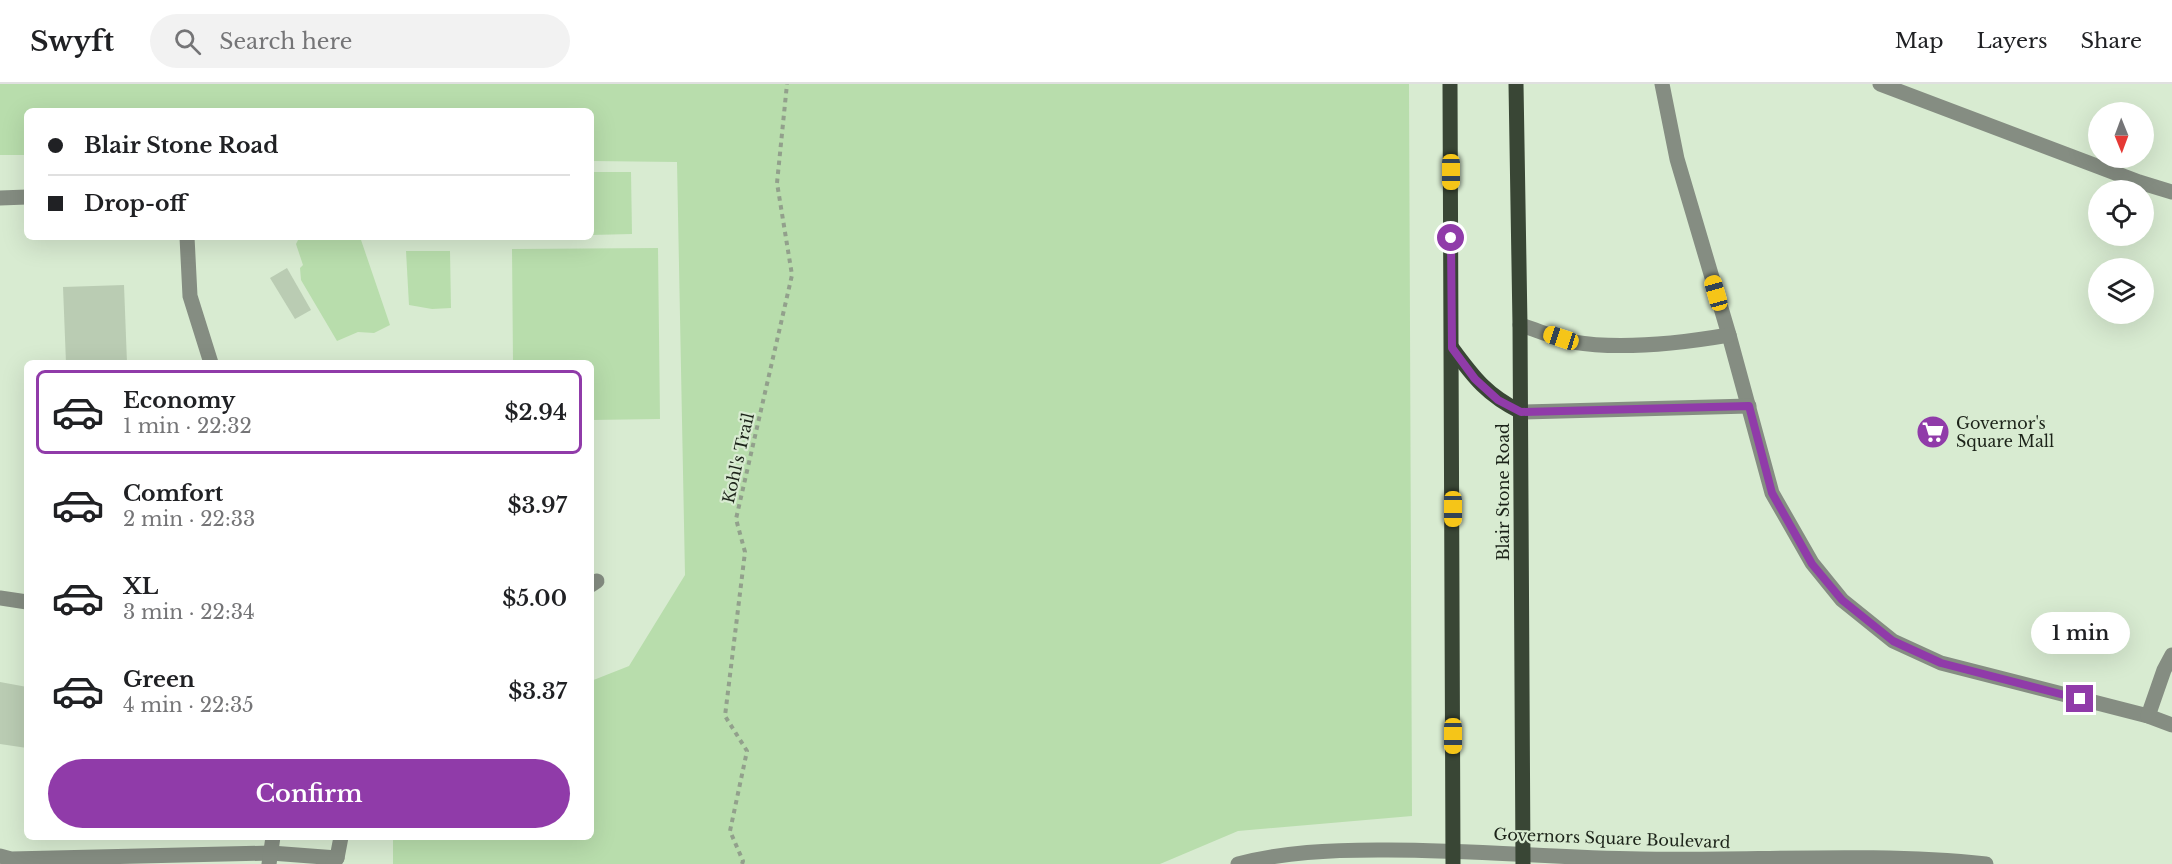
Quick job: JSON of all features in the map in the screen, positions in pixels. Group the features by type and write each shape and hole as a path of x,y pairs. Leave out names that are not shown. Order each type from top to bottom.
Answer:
{"main road":[{"path":"1450,84 1453,857"},
{"name":"Blair Stone Road","path":"1516,84 1521,412 1523,859"},
{"path":"1452,348 1475,379 1498,400 1521,412"}],"street":[{"path":"1662,84 1677,159 1729,335 1772,493 1812,564 1842,600 1893,641 1941,663 2148,716 2172,725"},
{"path":"1880,84 2139,182 2172,192"},
{"path":"0,198 24,197"},
{"path":"187,240 190,296 210,360"},
{"path":"1520,325 1572,342 1619,344 1688,342 1729,335"},
{"path":"1521,412 1749,406"},
{"path":"0,598 24,602"},
{"path":"2148,716 2164,670 2172,655"},
{"path":"270,859 273,840"},
{"path":"0,855 11,859 335,861 340,840"},
{"name":"Governors Square Boulevard","path":"1238,864 1319,850 1523,859 1876,859 1986,864"}],"path":[{"name":"Kohl's Trail","path":"742,864 743,861 730,831 747,751 725,716 745,552 736,519 792,275 777,183 787,84"}],"green space":[{"path":"0,84 1409,84 1412,816 1238,831 1160,864 393,864 393,840 594,840 594,680 629,666 685,575 677,162 594,161 594,108 24,108 24,155 0,155"},
{"path":"594,172 631,172 632,234 594,235"},
{"path":"298,240 361,240 390,325 374,333 358,332 337,341 301,280 300,268 303,265 296,244"},
{"path":"658,248 660,419 594,420 594,360 513,360 512,249"},
{"path":"406,251 450,251 451,308 432,309 409,305"}],"building":[{"path":"287,268 311,310 295,319 270,278"},
{"path":"124,285 127,360 66,360 63,287"},
{"path":"0,682 24,686 24,748 0,744"}],"place":[{"name":"Governor's Square Mall","path":"1933,432"}],"route":[{"path":"1451,238 1452,348 1475,379 1498,400 1521,412 1749,406 1772,493 1812,564 1842,600 1893,641 1941,663 2080,699"}]}
